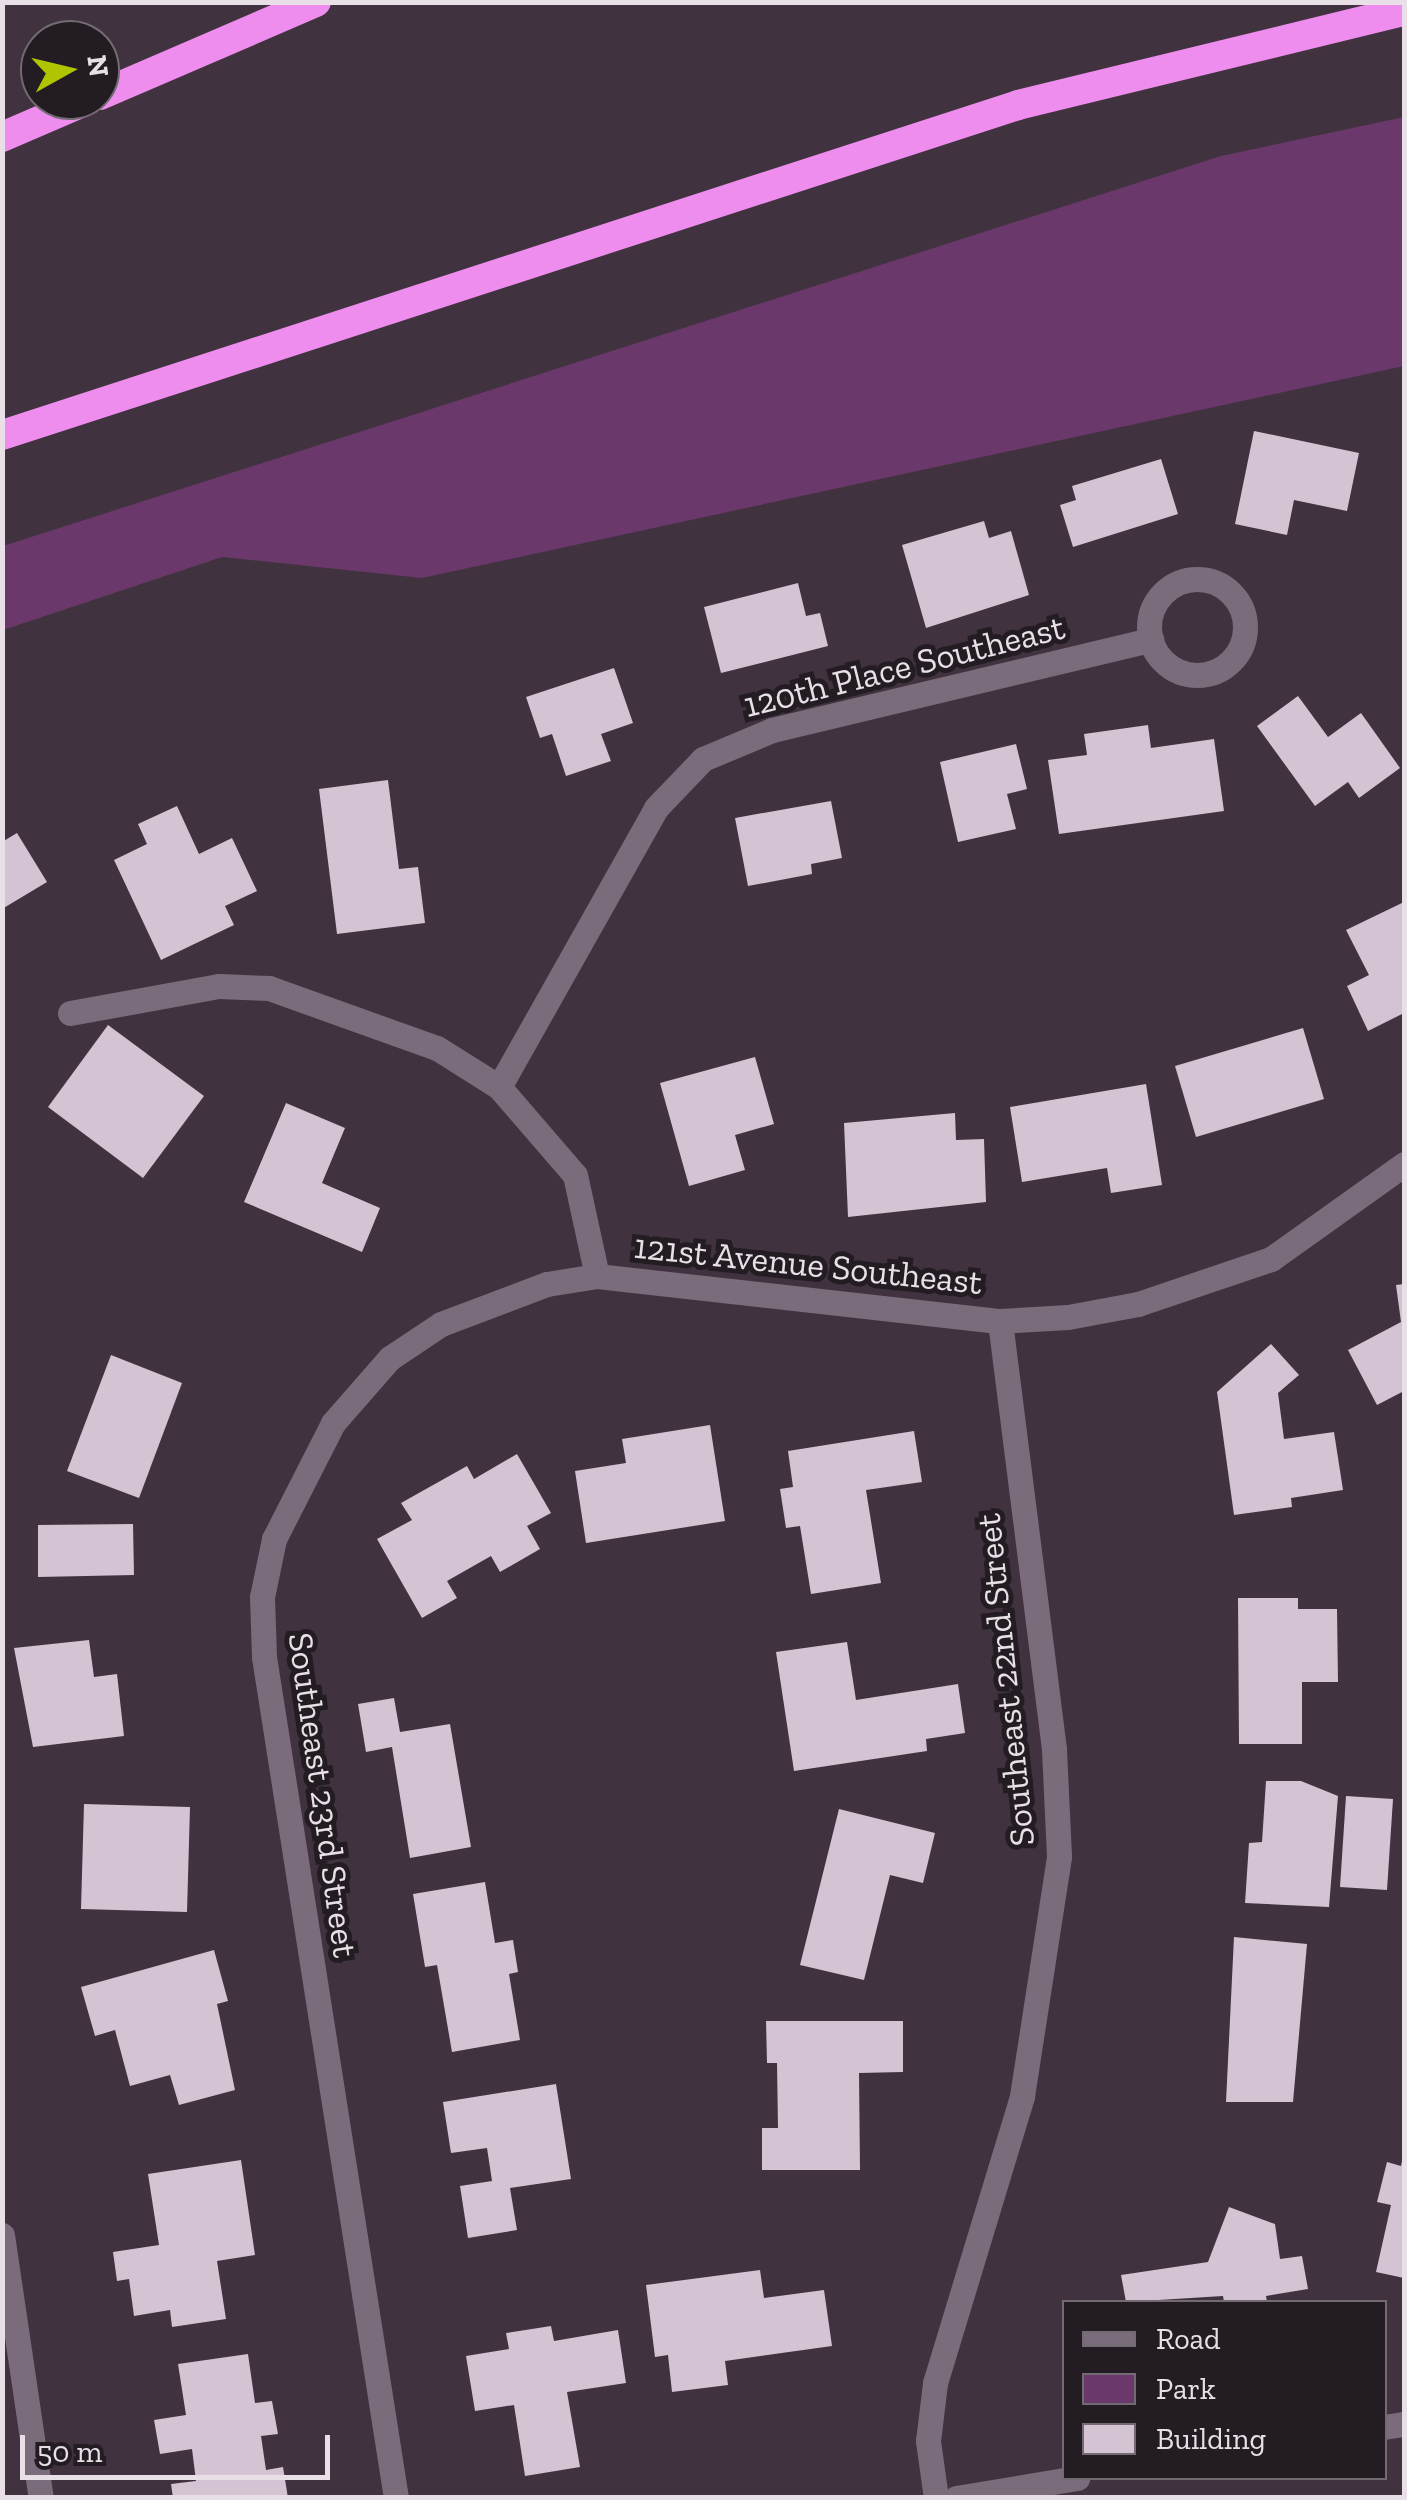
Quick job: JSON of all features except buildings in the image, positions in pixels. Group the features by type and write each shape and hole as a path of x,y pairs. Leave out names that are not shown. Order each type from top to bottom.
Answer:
{"highway":[{"path":"120,86 316,2"},
{"path":"2,436 1018,104 1404,11"},
{"path":"3,136 41,120"}],"street":[{"name":"120th Place Southeast","path":"499,1086 656,808 703,760 772,730 1151,640"},
{"name":"121st Avenue Southeast","path":"70,1013 218,986 269,988 407,1036 499,1086 574,1174 597,1276 1000,1321 1138,1304 1270,1259 1404,1164"},
{"name":"Southeast 23rd Street","path":"396,2498 264,1657 262,1597 292,1496 334,1423 390,1358 441,1324 494,1300 597,1276"},
{"name":"Southeast 22nd Street","path":"936,2498 928,2441 935,2383 1022,2096 1059,1856 1054,1749 1000,1321"},
{"path":"2,2235 41,2498"},
{"path":"956,2498 1065,2480"}],"green space":[{"path":"1404,117 1404,366 422,578 222,557 3,630 3,546 1221,156"}]}
